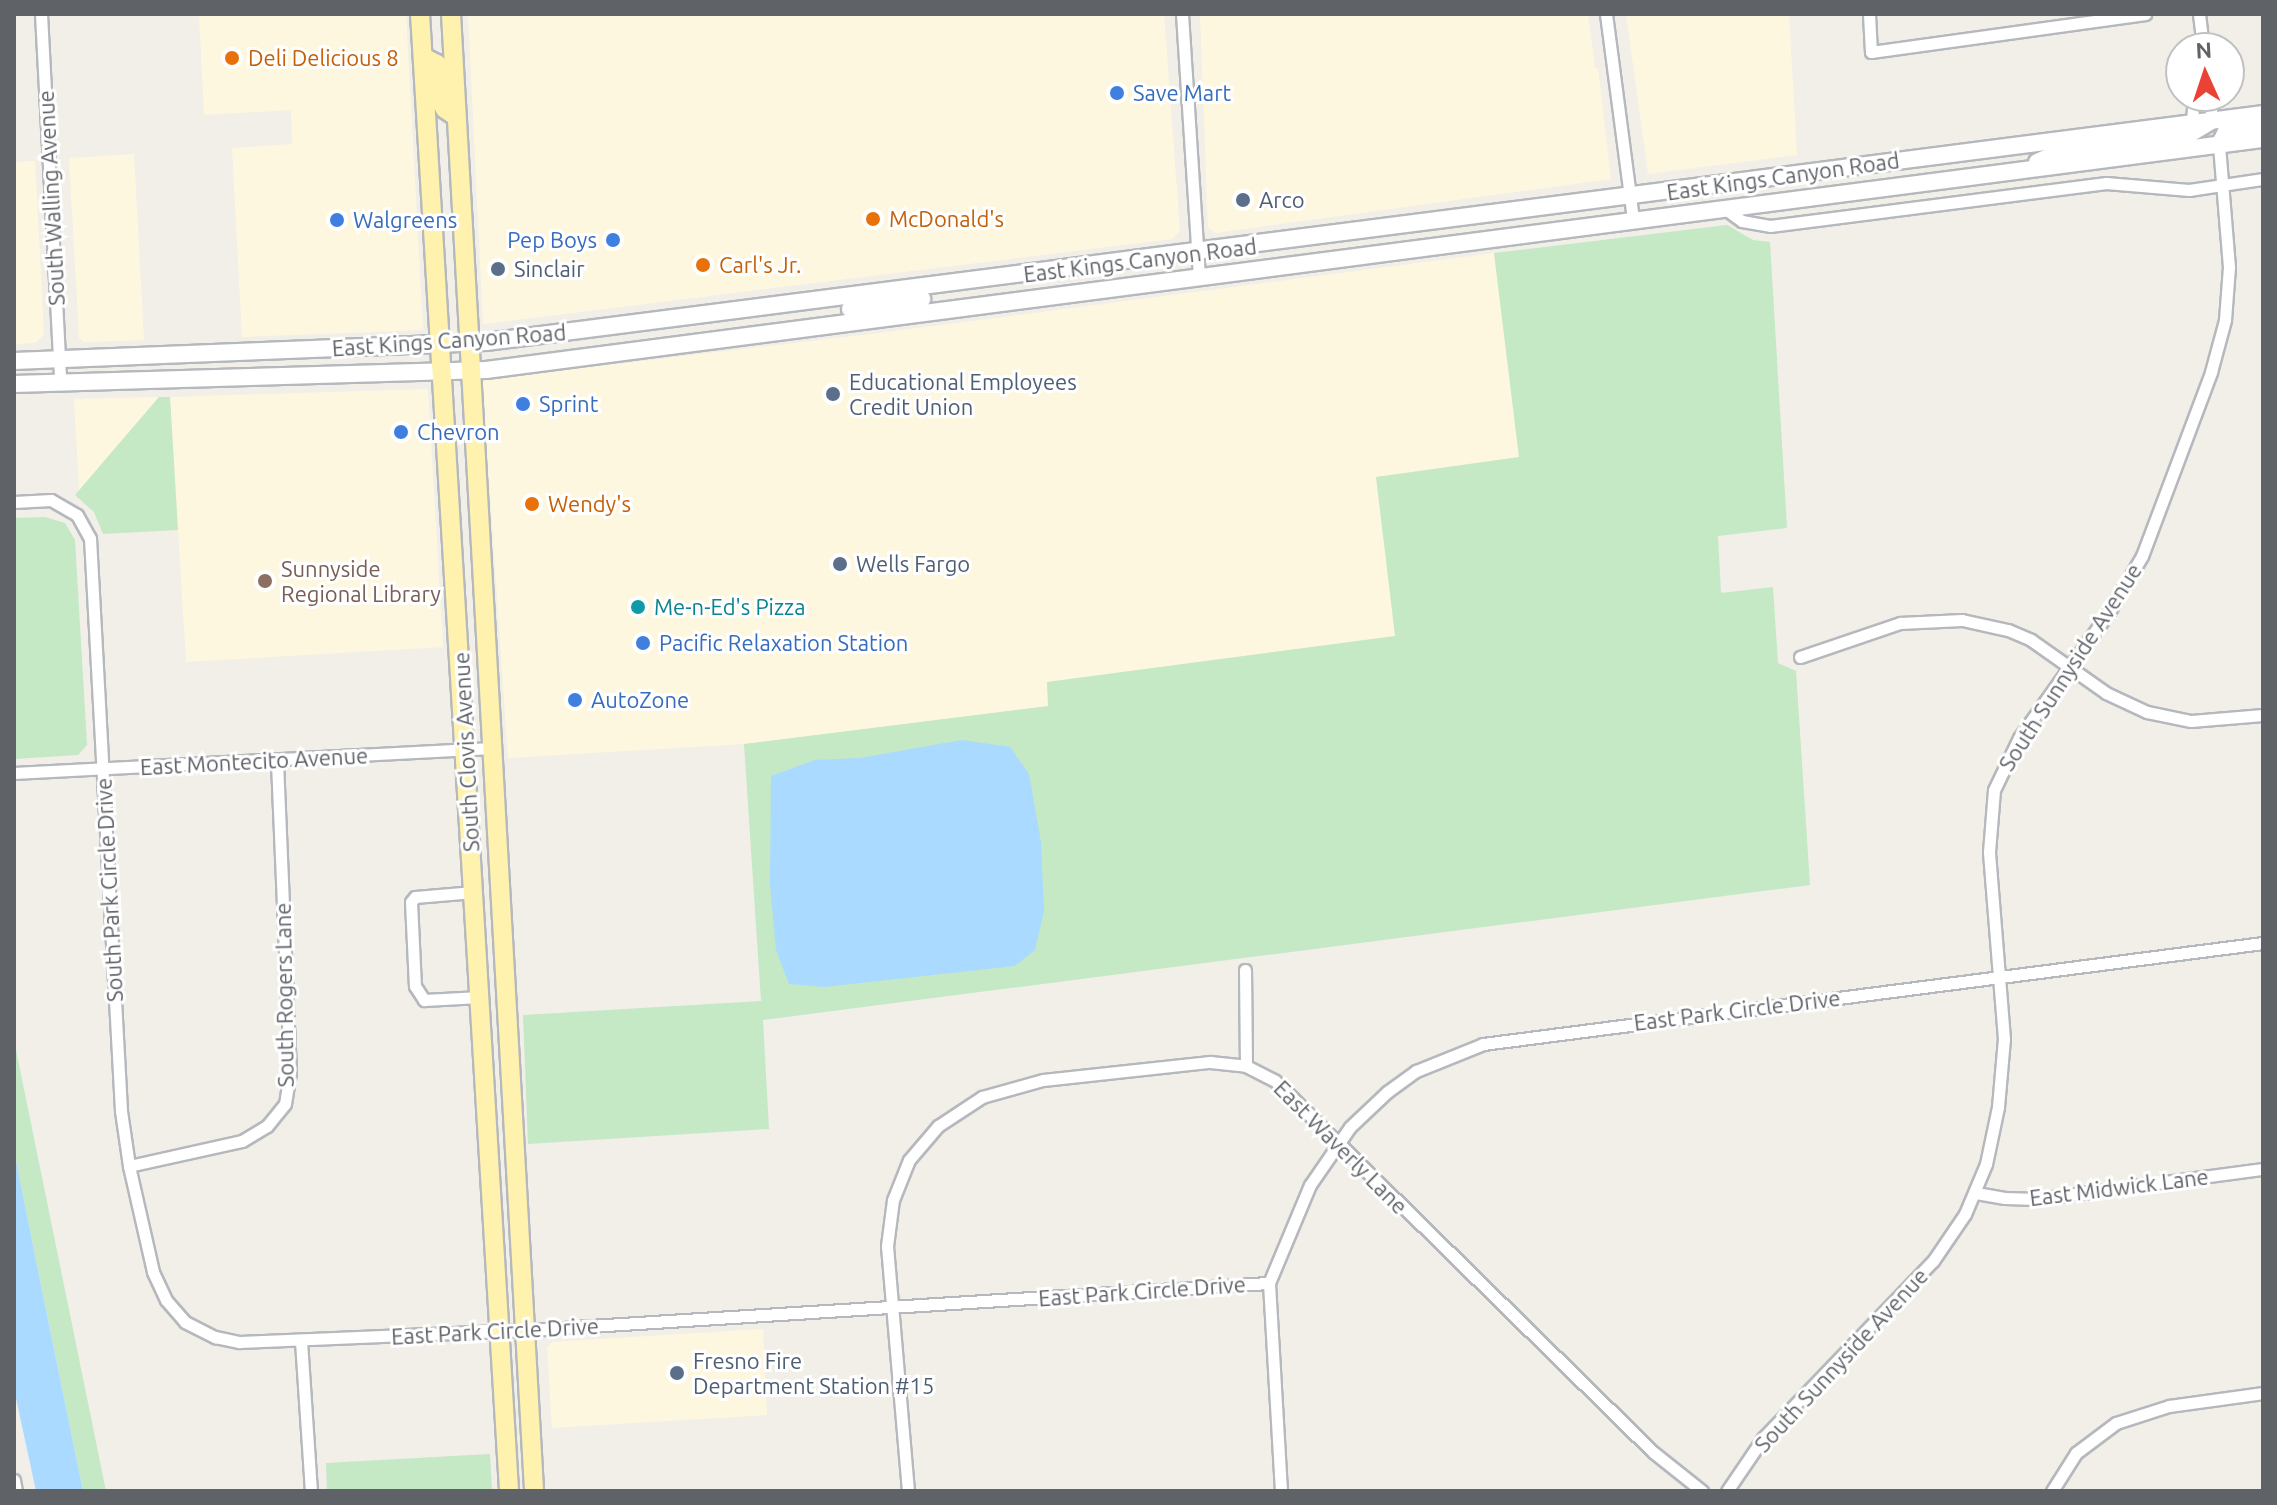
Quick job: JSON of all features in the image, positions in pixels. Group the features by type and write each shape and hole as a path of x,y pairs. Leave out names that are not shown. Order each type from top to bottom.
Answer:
{"main road":[{"name":"South Clovis Avenue","path":"420,14 509,1491"},
{"name":"South Clovis Avenue","path":"448,19 457,117 534,1491"},
{"path":"423,57 437,64 441,102 457,117"},
{"name":"East Kings Canyon Road","path":"14,361 469,343 949,285 2263,114"},
{"path":"2022,169 2057,153 2198,132 2211,120"},
{"path":"2219,145 2226,132 2263,126"},
{"name":"East Kings Canyon Road","path":"14,384 470,371 2263,139"},
{"path":"806,326 815,315 936,296 949,285"}],"street":[{"name":"South Walling Avenue","path":"41,14 60,382"},
{"path":"1182,14 1199,275"},
{"path":"1606,14 1633,219"},
{"path":"1869,14 1871,52 2145,14"},
{"path":"2034,14 2035,29"},
{"path":"2192,122 2193,112"},
{"path":"2211,112 2211,120"},
{"name":"South Sunnyside Avenue","path":"1727,1491 1763,1438 1915,1284 1953,1233 1976,1193 1989,1152 1998,1107 2004,1039 1989,852 1994,790 2019,738 2109,612 2142,556 2211,372 2228,297 2219,145"},
{"name":"East Kings Canyon Road","path":"1723,207 1742,221 1770,226 2106,183 2175,190 2263,179"},
{"name":"South Park Circle Drive","path":"14,502 51,500 77,515 90,538 121,1111 129,1166 153,1272 166,1300 185,1322"},
{"path":"1800,657 1882,628 1940,619 2008,630 2031,640 2126,704 2168,718 2213,721 2263,715"},
{"name":"East Montecito Avenue","path":"15,774 491,748"},
{"name":"South Rogers Lane","path":"129,1166 242,1141 267,1126 285,1104 290,1072 277,759"},
{"path":"474,892 415,897 411,902 415,986 424,1000 480,997"},
{"name":"East Park Circle Drive","path":"185,1322 215,1337 239,1342 301,1341 1269,1283 1310,1185 1336,1143 1366,1110 1416,1071 1483,1044 2263,943"},
{"path":"1245,970 1246,1066"},
{"name":"East Waverly Lane","path":"908,1491 887,1246 900,1177 922,1143 956,1112 982,1097 1043,1080 1210,1062 1246,1066 1275,1081 1653,1452 1702,1491"},
{"name":"East Midwick Lane","path":"1976,1193 2037,1199 2263,1169"},
{"path":"1269,1283 1281,1491"},
{"path":"301,1341 311,1491"},
{"path":"2052,1491 2076,1453 2116,1423 2169,1406 2263,1393"},
{"path":"14,1480 16,1491"}],"shaded area":[{"path":"199,14 406,14 423,330 242,337 232,148 292,144 291,110 204,115"},
{"path":"468,14 1164,14 1180,231 1172,239 483,324"},
{"path":"1200,14 1588,14 1595,68 1598,68 1611,179 1216,233 1208,228"},
{"path":"1626,14 1789,14 1797,155 1648,174"},
{"path":"134,154 144,340 84,342 79,338 69,158"},
{"path":"35,161 44,334 36,343 14,344 14,162"},
{"path":"1494,253 1519,458 1376,477 1396,636 1047,682 1049,706 744,744 508,758 482,380 887,332"},
{"path":"428,389 443,647 186,662 170,397"},
{"path":"159,397 79,490 74,399"},
{"path":"763,1329 767,1415 552,1428 547,1348 552,1342"}],"green space":[{"path":"1727,225 1753,240 1770,242 1787,528 1718,536 1721,593 1773,587 1778,663 1796,671 1810,885 763,1020 769,1129 528,1144 523,1015 761,1001 744,744 1048,706 1047,682 1395,636 1376,477 1519,457 1494,253"},
{"path":"159,397 170,397 178,530 103,534 94,512 75,495"},
{"path":"45,517 65,523 75,540 87,745 78,755 14,759 14,518"},
{"path":"14,1040 106,1491 83,1491 48,1320 14,1151"},
{"path":"490,1454 492,1491 327,1491 326,1463"}],"water":[{"path":"962,740 1010,747 1029,774 1041,842 1044,911 1035,950 1015,966 824,987 789,984 776,950 770,884 771,776 815,760 860,758"},
{"path":"14,1151 83,1491 36,1491 14,1389"}],"place":[{"name":"Deli Delicious 8","path":"232,58"},
{"name":"Save Mart","path":"1117,93"},
{"name":"Arco","path":"1243,200"},
{"name":"McDonald's","path":"873,219"},
{"name":"Walgreens","path":"337,220"},
{"name":"Pep Boys","path":"613,240"},
{"name":"Carl's Jr.","path":"703,265"},
{"name":"Sinclair","path":"498,269"},
{"name":"Educational Employees Credit Union","path":"833,394"},
{"name":"Sprint","path":"523,404"},
{"name":"Chevron","path":"401,432"},
{"name":"Wendy's","path":"532,504"},
{"name":"Wells Fargo","path":"840,564"},
{"name":"Sunnyside Regional Library","path":"265,581"},
{"name":"Me-n-Ed's Pizza","path":"638,607"},
{"name":"Pacific Relaxation Station","path":"643,643"},
{"name":"AutoZone","path":"575,700"},
{"name":"Fresno Fire Department Station #15","path":"677,1373"}]}
